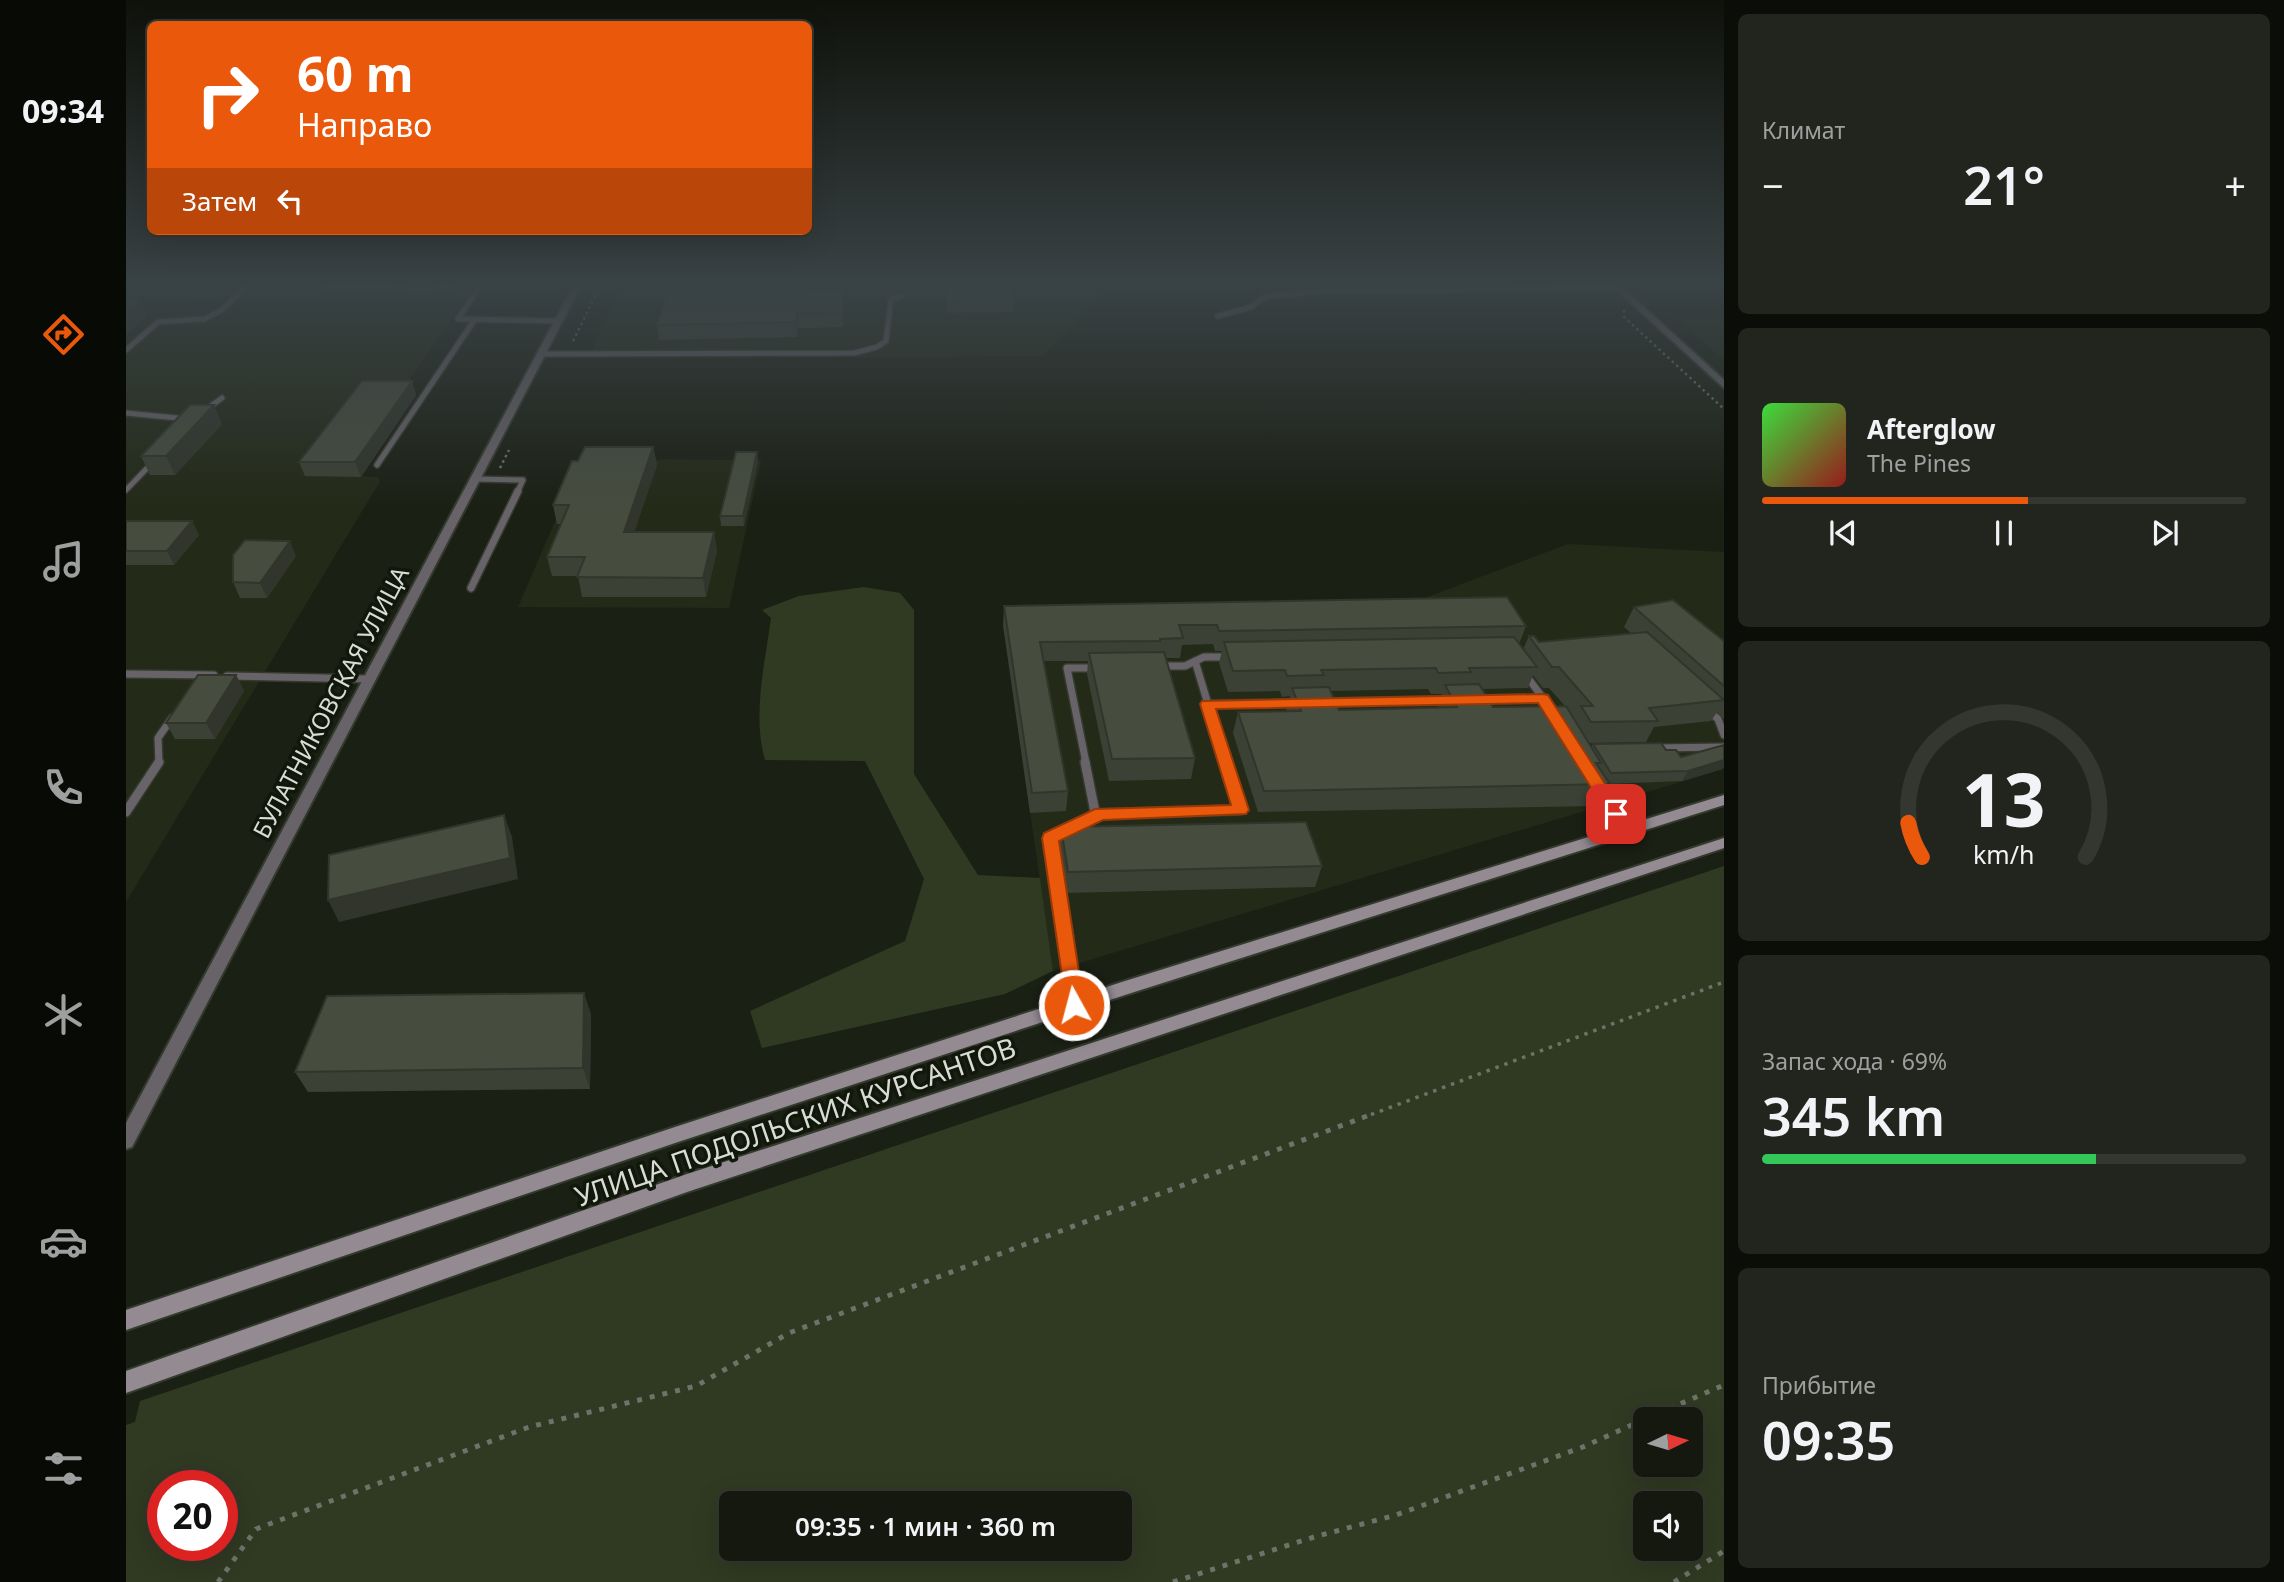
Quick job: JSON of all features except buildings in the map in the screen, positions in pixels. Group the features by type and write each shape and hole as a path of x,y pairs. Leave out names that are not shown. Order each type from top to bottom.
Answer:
{"main road":[{"name":"УЛИЦА ПОДОЛЬСКИХ КУРСАНТОВ","path":"126,1320 675,1135 1074,1005 1724,800"},
{"name":"УЛИЦА ПОДОЛЬСКИХ КУРСАНТОВ","path":"126,1382 687,1183 1724,843"}],"street":[{"name":"БУЛАТНИКОВСКАЯ УЛИЦА","path":"126,1141 538,360"},
{"path":"1696,360 1724,386"}],"lane":[{"path":"377,464 447,360"},
{"path":"187,425 222,398"},
{"path":"126,413 195,419"},
{"path":"126,490 161,453"},
{"path":"471,588 523,480 475,479"},
{"path":"1146,667 1185,666 1204,657 1245,656"},
{"path":"1095,814 1241,810 1195,661"},
{"path":"1074,1005 1050,838 1096,817 1067,668 1106,667"},
{"path":"1522,671 1562,726"},
{"path":"126,674 370,679"},
{"path":"193,687 201,675"},
{"path":"1473,699 1543,698"},
{"path":"1319,702 1459,700"},
{"path":"1699,702 1718,719 1724,735"},
{"path":"1208,704 1305,703"},
{"path":"126,812 159,764 158,738 180,706"},
{"path":"1643,748 1724,747"},
{"path":"1596,782 1626,830"}],"path":[{"path":"1670,360 1724,410"},
{"path":"218,1582 256,1529 528,1427 696,1386 789,1333 1724,982"},
{"path":"1673,1407 1724,1385"},
{"path":"1173,1582 1314,1536 1396,1515 1583,1447 1633,1424"},
{"path":"1674,1582 1724,1550"}],"shaded area":[{"path":"126,360 423,360 342,476 379,477 379,483 126,902"},
{"path":"582,459 761,460 729,608 518,607"},
{"path":"1568,544 1724,552 1724,769 1053,971 1003,625 1369,619"},
{"path":"864,587 900,593 914,610 914,774 978,875 1040,878 1053,971 1005,994 762,1048 750,1011 905,941 924,879 865,761 765,760 761,743 761,689 771,618 762,610 799,596"},
{"path":"1724,866 1724,1582 126,1582 126,1425 135,1422 140,1401"}],"route":[{"path":"1074,1005 1050,838 1096,817 1095,814 1241,810 1208,704 1543,698 1616,814"}]}
